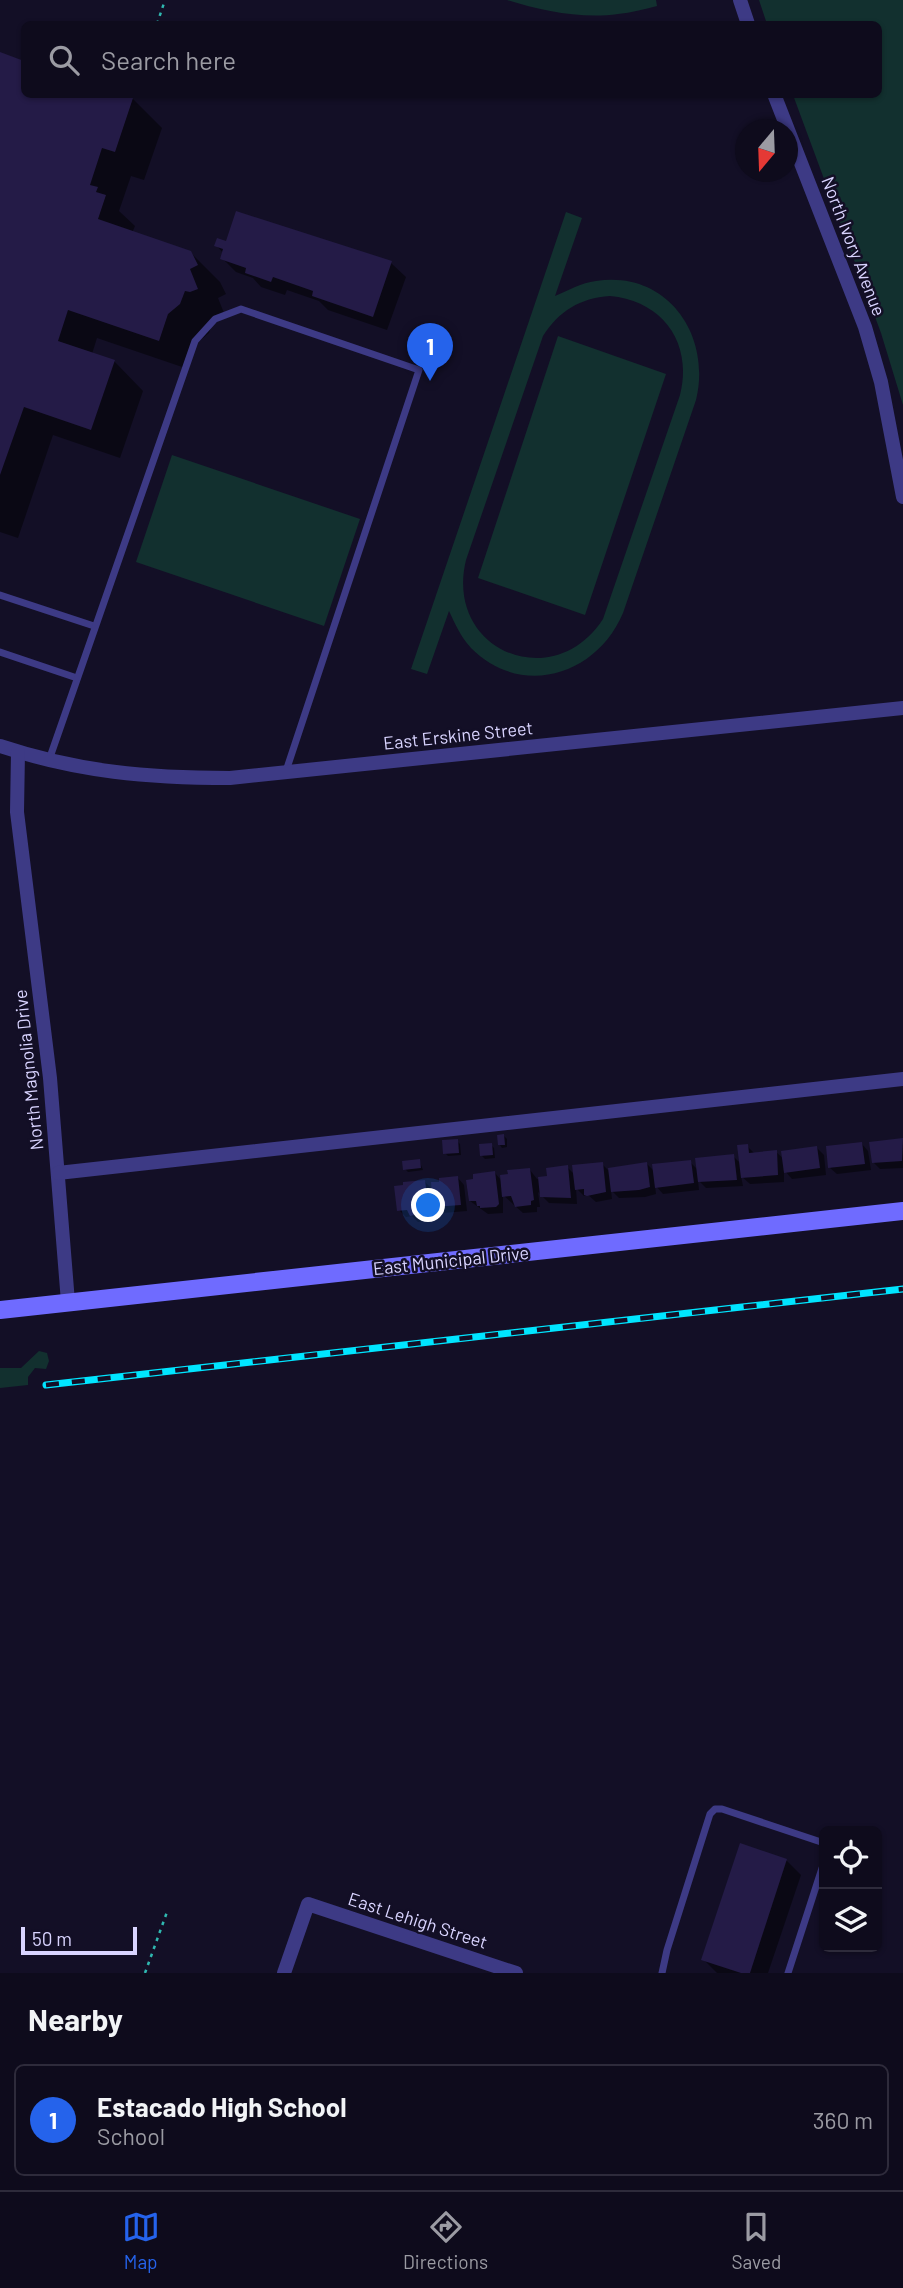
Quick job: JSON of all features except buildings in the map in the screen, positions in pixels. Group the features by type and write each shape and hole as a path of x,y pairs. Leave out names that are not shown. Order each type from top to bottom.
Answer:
{"street":[{"path":"740,0 747,21"},
{"name":"North Ivory Avenue","path":"776,98 865,327 881,382 903,497"},
{"name":"East Erskine Street","path":"0,746 48,761 142,776 230,778 903,708"},
{"name":"North Magnolia Drive","path":"18,752 17,813 50,1078 68,1302"},
{"path":"58,1173 903,1079"},
{"name":"East Municipal Drive","path":"0,1310 903,1211"},
{"name":"East Lehigh Street","path":"284,1973 308,1904 516,1973"}],"lane":[{"path":"48,761 192,346 215,319 241,309 419,370 284,774"},
{"path":"0,594 94,626"},
{"path":"0,652 77,678"},
{"path":"662,1973 710,1814 722,1809 819,1841"},
{"path":"788,1973 819,1877"}],"path":[{"path":"158,21 165,0"},
{"path":"145,1973 167,1912"}],"green space":[{"path":"507,0 656,0 657,6 623,13 576,15"},
{"path":"759,0 903,0 903,405 881,333 794,98 882,98 882,21 766,21"},
{"path":"566,212 582,218 555,296 591,282 621,280 644,286 663,297 679,312 690,331 697,352 699,376 696,400 623,613 611,634 595,652 577,665 556,673 535,676 513,673 491,664 471,648 449,611 427,674 411,669","holes":["610,296 645,306 670,328 678,342 683,376 680,395 603,619 582,642 557,655 532,658 507,652 486,639 471,618 464,592 466,560 543,336 556,319 580,303"]},
{"path":"558,336 666,374 585,615 478,578"},
{"path":"172,455 360,519 324,626 136,562"},
{"path":"39,1351 47,1353 49,1361 46,1369 35,1368 28,1377 28,1385 0,1388 0,1368 21,1368"}],"railway":[{"path":"46,1385 903,1289"}],"place":[{"name":"Estacado High School","path":"430,381"}]}
